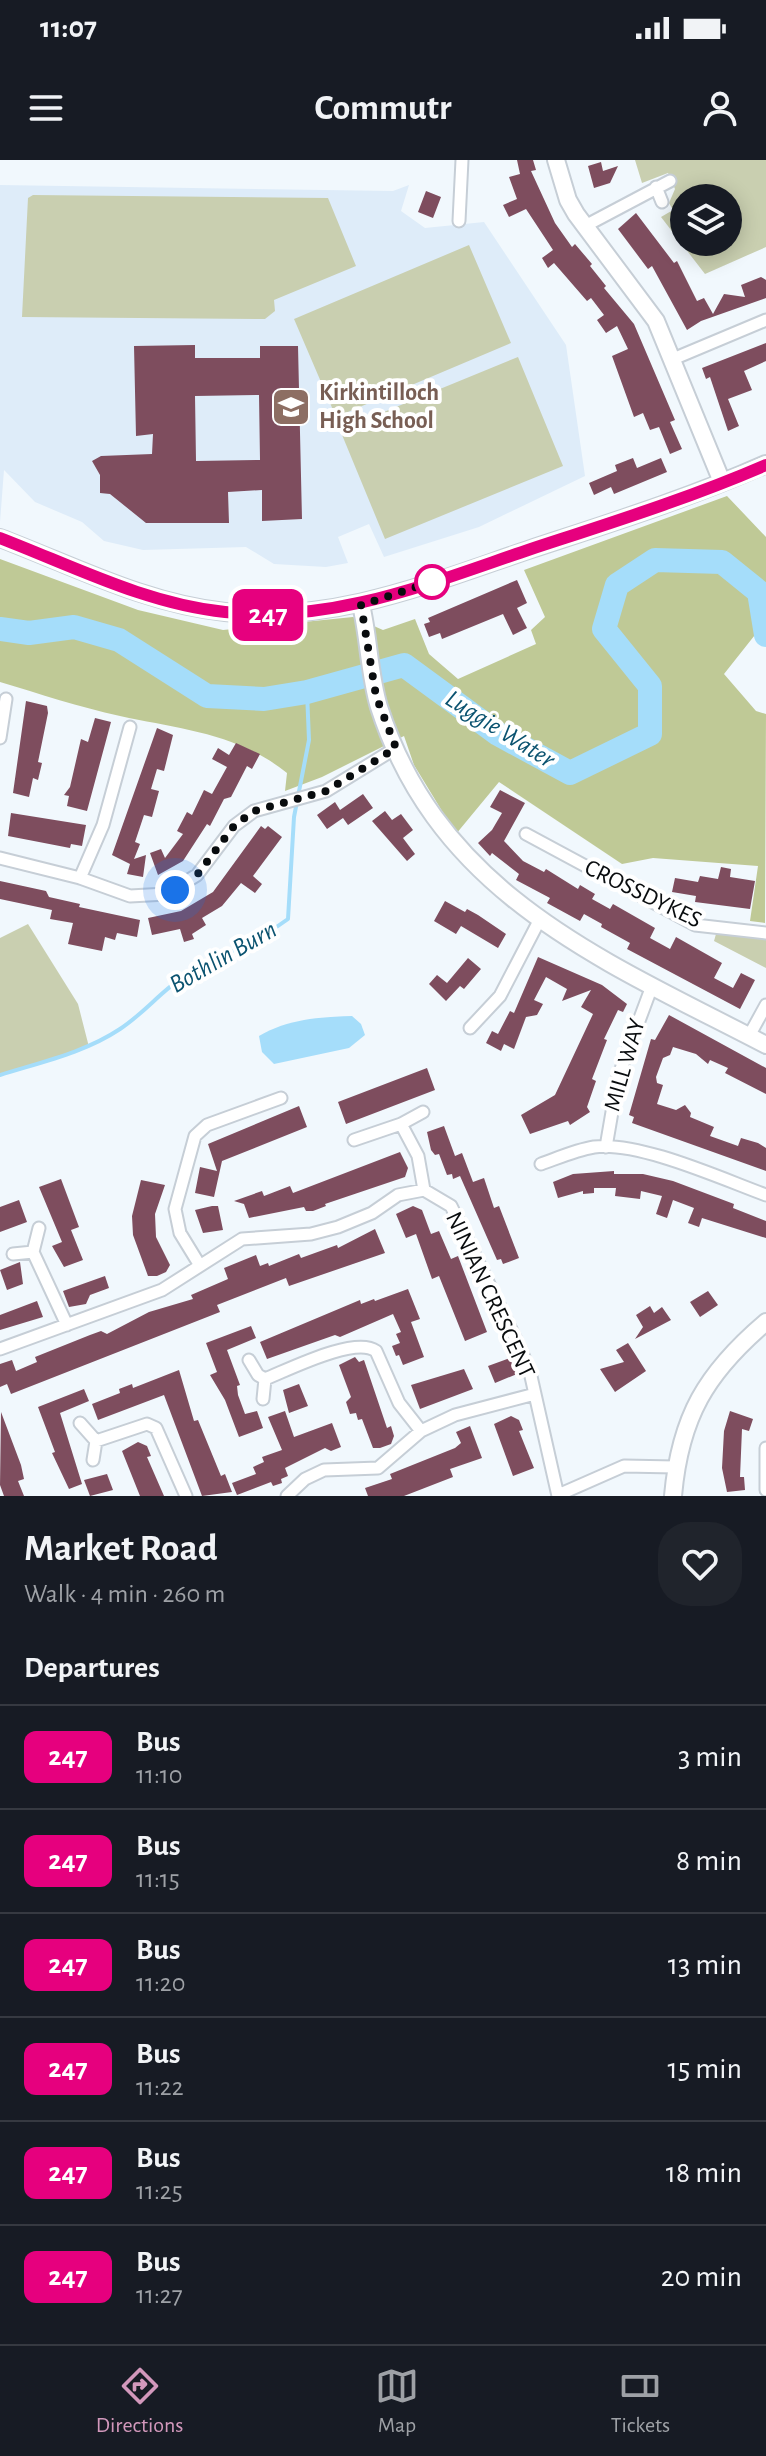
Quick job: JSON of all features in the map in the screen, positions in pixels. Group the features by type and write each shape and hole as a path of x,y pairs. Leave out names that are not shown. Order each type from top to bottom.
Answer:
{"street":[{"path":"459,221 462,160"},
{"path":"556,160 568,200 641,297 673,359 722,482"},
{"path":"585,226 670,181"},
{"path":"656,187 662,202"},
{"path":"673,359 766,320"},
{"path":"0,538 133,591 187,607 273,615 361,605 611,523 766,464"},
{"path":"361,605 373,682 396,748 421,798 459,850 483,876 539,921 652,986 766,1045"},
{"path":"0,738 6,699"},
{"path":"80,878 103,825 130,727"},
{"path":"0,858 80,878 130,896 156,896 175,890 197,875 234,826 254,811 278,801 315,795 396,748"},
{"name":"CROSSDYKES","path":"526,834 695,925 766,933"},
{"path":"470,1028 500,996 539,921"},
{"name":"MILL WAY","path":"606,1147 618,1077 652,986"},
{"path":"749,1036 766,1005"},
{"path":"199,1264 180,1233 175,1209 195,1136 207,1125 281,1098"},
{"path":"354,1140 401,1124 423,1112"},
{"path":"401,1124 418,1156 424,1190"},
{"path":"541,1164 590,1148 606,1147 678,1163 766,1195"},
{"name":"NINIAN CRESCENT","path":"0,1349 162,1290 192,1274 199,1264 242,1239 311,1234 338,1227 372,1213 398,1195 424,1190 451,1206 520,1348 535,1394 558,1495"},
{"path":"39,1228 33,1252 67,1325"},
{"path":"13,1254 33,1252"},
{"path":"673,1496 675,1467 687,1422 704,1386 728,1356 766,1322"},
{"path":"265,1379 350,1347 369,1346 376,1351 399,1403 421,1431"},
{"path":"249,1360 258,1375 265,1379"},
{"path":"263,1399 265,1379"},
{"name":"NINIAN CRESCENT","path":"287,1496 305,1479 324,1470 378,1468 421,1431 455,1415 535,1394"},
{"path":"80,1423 96,1441"},
{"path":"96,1441 147,1424 156,1428 186,1496"},
{"path":"93,1460 96,1441"},
{"path":"766,1448 766,1490"},
{"path":"558,1495 624,1466 675,1467"}],"shaded area":[{"name":"Kirkintilloch High School","path":"0,185 393,191 409,185 401,211 425,228 484,222 566,345 585,476 479,527 384,557 369,524 338,537 348,563 326,567 274,564 246,547 143,550 104,541 82,522 35,502 4,470 0,522"}],"green space":[{"path":"635,160 766,160 766,247 705,274 691,256 742,256 742,184 673,184 668,173 642,183"},
{"path":"33,195 328,198 356,266 274,300 275,311 265,319 22,317 28,198"},
{"path":"670,212 670,229 661,217"},
{"path":"469,245 511,343 336,417 294,319"},
{"path":"518,357 563,466 385,539 340,430"},
{"path":"727,496 766,537 766,621 724,674 756,711 766,714 765,923 750,921 758,866 653,858 622,864 499,782 456,834 414,765 404,736 322,777 285,791 287,773 248,749 228,741 90,709 0,682 0,559 138,610 223,630 353,617 383,630 415,619 429,654 458,679 536,644 531,630 545,617 524,570"},
{"path":"28,924 78,1004 89,1047 0,1075 0,938"},
{"path":"716,934 766,939 766,968 714,941"}],"water":[{"path":"352,1016 361,1024 365,1035 349,1048 274,1064 262,1052 259,1036 270,1030 304,1020"}],"building":[{"path":"517,160 533,160 536,170 531,171 555,223 572,247 575,244 592,264 590,266 606,286 604,288 634,324 675,420 670,422 682,449 670,454 659,427 650,430 643,413 634,417 612,356 628,349 617,326 606,333 597,320 604,315 591,298 587,301 554,263 548,268 542,258 553,250 526,209 509,217 503,205 517,199 509,177 520,174"},
{"path":"601,162 603,171 618,166 610,183 594,188 588,166"},
{"path":"426,191 441,197 433,218 418,212"},
{"path":"636,213 674,263 677,261 697,301 704,298 713,314 724,294 745,297 741,285 761,277 766,280 766,298 701,321 687,330 652,266 648,269 618,229"},
{"path":"766,343 766,361 744,371 752,390 728,399 739,426 728,431 710,377 706,379 702,368"},
{"path":"195,345 195,358 260,358 260,346 298,346 302,519 262,521 262,490 228,492 229,523 146,523 110,494 100,493 100,475 92,461 101,456 152,454 153,434 136,436 134,346","holes":["259,395 260,460 196,461 195,396"]},
{"path":"633,458 637,468 661,458 667,472 614,494 611,487 594,495 589,483 617,471 615,465"},
{"path":"517,580 527,603 517,608 527,628 513,635 503,614 442,639 440,633 429,637 424,624 430,622 428,618"},
{"path":"26,701 47,706 48,713 38,762 42,763 38,780 33,778 29,797 13,793"},
{"path":"95,718 111,722 87,811 67,806 69,796 64,795 70,787 81,739 88,742"},
{"path":"157,728 173,735 164,771 157,769 151,789 159,791 152,817 144,815 135,842 140,844 134,859 146,855 143,877 127,874 130,864 112,855"},
{"path":"236,743 260,754 252,769 247,766 231,797 224,799 210,826 207,824 183,861 158,875 150,853 161,849 165,858 183,834 177,831 187,812 192,815 204,790 212,794 227,767 212,759 218,748 229,755"},
{"path":"500,790 525,803 504,841 523,861 544,872 546,869 578,889 580,885 595,894 592,899 610,909 613,904 655,928 650,938 670,949 676,937 722,963 714,978 733,988 741,973 755,980 740,1009 627,949 630,943 601,927 602,924 584,914 580,921 547,903 550,898 516,880 519,874 492,853 490,856 478,843 492,830 502,813 490,807"},
{"path":"363,794 373,808 348,825 343,818 327,829 317,815 335,802 340,810"},
{"path":"385,811 392,820 401,814 413,830 403,838 415,854 407,861 372,821"},
{"path":"11,813 86,825 82,846 71,844 70,848 8,836"},
{"path":"261,826 265,829 268,826 282,837 253,876 262,884 255,893 241,883 222,906 202,918 206,925 192,934 194,939 184,942 180,929 152,935 148,918 181,911 213,892"},
{"path":"721,867 731,869 730,877 755,881 750,909 695,902 696,896 672,892 675,878 698,882 700,876 718,879"},
{"path":"0,881 46,891 49,897 80,904 79,907 140,920 137,937 117,933 115,940 105,937 102,951 68,944 73,923 50,919 52,910 0,899"},
{"path":"445,901 465,912 467,909 506,934 498,948 461,926 456,934 434,921"},
{"path":"538,957 602,985 627,1004 623,1012 618,1010 604,1039 607,1040 592,1079 596,1081 587,1107 590,1112 570,1125 568,1121 530,1134 521,1115 555,1095 593,1014 581,1007 591,990 562,1001 567,989 546,977 534,1000 543,1004 537,1015 526,1017 514,1049 504,1044 501,1051 486,1043 492,1031 498,1034 510,1011 514,1013"},
{"path":"468,958 481,969 464,989 460,986 446,1001 429,984 437,975 447,983"},
{"path":"669,1015 766,1068 766,1094 725,1073 728,1068 710,1060 708,1064 696,1054 673,1047 670,1055 663,1058 656,1077 657,1083 663,1085 657,1104 676,1110 685,1105 691,1113 690,1117 714,1127 710,1136 738,1146 741,1138 758,1143 766,1148 766,1171 632,1123 634,1117 629,1115 651,1039 655,1040"},
{"path":"427,1068 435,1090 346,1124 338,1102"},
{"path":"299,1106 307,1127 222,1161 214,1197 195,1193 200,1167 217,1171 208,1144"},
{"path":"444,1126 455,1156 462,1153 473,1182 484,1178 494,1208 499,1206 519,1258 503,1264 501,1259 497,1260 460,1176 453,1179 452,1174 447,1175 439,1154 435,1155 431,1150 427,1132"},
{"path":"400,1152 408,1168 405,1177 325,1204 313,1211 306,1211 304,1207 249,1218 244,1204 234,1201 262,1191 264,1196 290,1186 293,1193"},
{"path":"614,1171 614,1174 643,1174 673,1181 734,1204 733,1208 766,1221 766,1238 702,1218 699,1227 688,1223 694,1208 673,1200 667,1218 656,1214 662,1196 641,1191 640,1199 615,1196 616,1188 594,1188 594,1193 583,1194 583,1191 558,1198 553,1182 573,1174"},
{"path":"61,1179 79,1227 71,1230 83,1260 64,1267 52,1246 62,1242 39,1187"},
{"path":"141,1180 165,1185 155,1214 156,1237 170,1265 166,1272 157,1276 148,1276 133,1235 132,1216"},
{"path":"19,1200 27,1222 0,1232 0,1207"},
{"path":"218,1206 223,1230 203,1233 195,1210"},
{"path":"413,1206 422,1210 431,1234 439,1231 451,1259 458,1256 487,1332 465,1341 439,1276 432,1279 416,1234 406,1238 396,1214"},
{"path":"375,1229 385,1253 289,1286 286,1278 217,1305 220,1312 11,1394 7,1384 0,1387 0,1364 12,1360 16,1371 37,1362 35,1357 101,1331 107,1334 149,1312 193,1299 191,1295 228,1279 224,1268 256,1255 260,1266 268,1263 269,1266 299,1254 301,1258 337,1245 338,1248"},
{"path":"20,1262 23,1284 7,1290 0,1270"},
{"path":"105,1276 109,1288 90,1295 86,1304 69,1307 63,1291"},
{"path":"408,1289 420,1319 411,1322 424,1357 403,1365 399,1355 396,1356 392,1346 400,1343 396,1334 401,1332 393,1314 340,1337 335,1335 267,1359 260,1342 360,1300 361,1304 375,1301"},
{"path":"708,1291 718,1305 700,1317 690,1302"},
{"path":"37,1301 43,1317 0,1330 0,1315"},
{"path":"650,1306 654,1313 662,1307 671,1320 635,1339 643,1327 636,1315"},
{"path":"251,1326 256,1338 227,1350 240,1385 237,1386 238,1395 245,1414 257,1411 263,1428 239,1437 225,1400 210,1375 217,1372 206,1343"},
{"path":"628,1343 646,1371 615,1392 600,1369 624,1362 616,1350"},
{"path":"355,1357 359,1362 364,1360 387,1428 391,1426 394,1436 391,1444 380,1448 373,1448 362,1419 358,1420 356,1413 350,1414 346,1402 351,1397 339,1365"},
{"path":"510,1358 517,1374 495,1383 488,1366"},
{"path":"464,1369 473,1389 420,1409 411,1385"},
{"path":"179,1370 194,1421 198,1420 221,1476 225,1474 232,1492 202,1496 164,1395 98,1420 92,1404 120,1393 119,1389 132,1384 133,1388"},
{"path":"299,1384 308,1406 289,1413 283,1390"},
{"path":"84,1389 89,1401 60,1413 82,1484 69,1489 52,1453 55,1452 38,1407"},
{"path":"285,1411 294,1437 332,1423 341,1447 331,1451 325,1448 285,1468 288,1476 281,1479 282,1483 273,1486 271,1482 237,1495 232,1483 256,1474 253,1467 264,1462 262,1457 282,1450 268,1417"},
{"path":"730,1411 753,1419 749,1431 742,1429 740,1477 744,1477 745,1490 727,1492 722,1468 724,1431"},
{"path":"1,1412 21,1465 24,1479 18,1481 24,1496 4,1496 0,1485"},
{"path":"511,1416 519,1420 523,1430 519,1431 534,1468 513,1476 494,1424"},
{"path":"470,1426 482,1458 450,1469 453,1477 404,1496 368,1496 365,1488 392,1479 390,1474 455,1448 461,1443 456,1432"},
{"path":"138,1442 147,1446 151,1456 147,1457 164,1496 140,1496 122,1451"},
{"path":"107,1474 113,1490 90,1496 84,1480"}],"waterway":[{"name":"Luggie Water","path":"0,629 29,633 74,627 119,640 207,696 264,699 307,692 404,665 498,734 570,773 650,734 650,686 604,629 617,585 655,560 722,562 759,592 766,635"},
{"name":"Bothlin Burn","path":"0,1075 62,1056 106,1037 182,978 288,919 294,817 309,740 307,692"}],"bus line":[{"name":"247","path":"0,538 133,591 187,607 273,615 318,612 361,605 393,595 611,523 766,465"}],"place":[{"name":"Kirkintilloch High School","path":"291,407"}],"route":[{"path":"175,890 197,875 234,826 254,811 278,801 326,791 396,748 376,696 361,605 432,582"}]}
